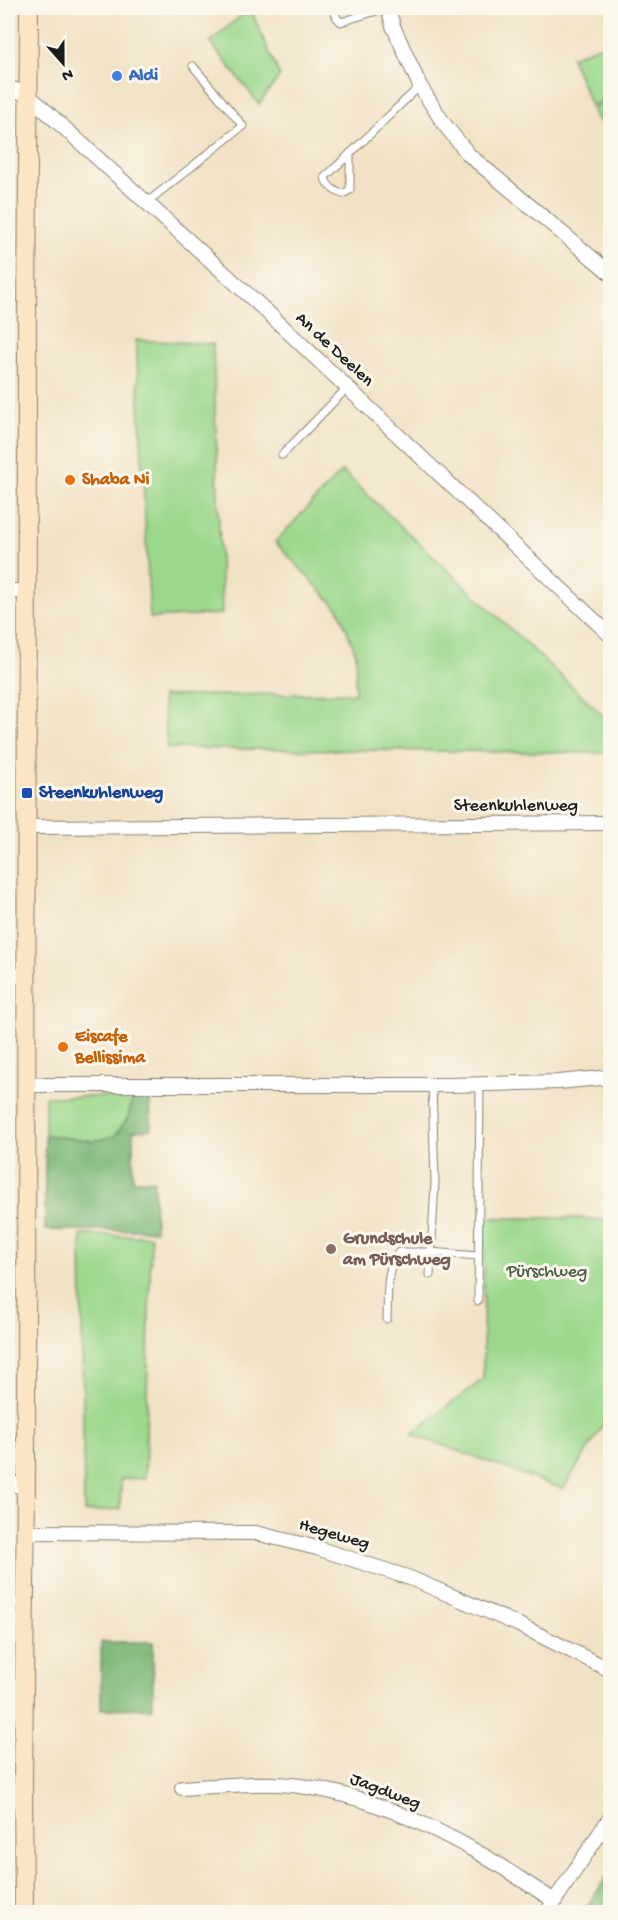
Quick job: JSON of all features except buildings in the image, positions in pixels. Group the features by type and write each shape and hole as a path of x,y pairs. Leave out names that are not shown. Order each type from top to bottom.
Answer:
{"main road":[{"path":"24,1912 16,1604 26,1532 26,591 29,8"}],"street":[{"path":"387,8 420,86 444,124 469,155 610,273"},
{"path":"8,87 28,95"},
{"name":"An de Deelen","path":"28,95 608,629"},
{"path":"8,591 26,591"},
{"name":"Steenkuhlenweg","path":"27,826 610,823"},
{"path":"8,975 27,976"},
{"path":"27,1085 432,1085 559,1082 610,1077"},
{"path":"8,1481 26,1489"},
{"name":"Hegeweg","path":"26,1532 256,1533 266,1535 317,1548 410,1578 517,1624 610,1670"},
{"name":"Jagdweg","path":"182,1788 265,1783 334,1792 366,1802 450,1838 485,1857 551,1907"},
{"path":"551,1907 610,1818"}],"lane":[{"path":"333,8 337,18 342,22 387,8"},
{"path":"146,203 243,126 193,66"},
{"path":"350,153 350,190 343,194 332,188 325,177 350,153 420,86"},
{"path":"282,455 348,388"},
{"path":"478,1301 480,1084"},
{"path":"430,1275 435,1182 432,1085"},
{"path":"387,1319 389,1282 394,1257 399,1252 478,1256"}],"green space":[{"path":"250,8 280,76 259,104 210,42"},
{"path":"607,43 610,52 610,98 591,106 571,57"},
{"path":"610,100 610,131 596,118 592,108"},
{"path":"136,340 213,344 222,614 150,618"},
{"path":"342,471 610,722 610,753 167,748 162,696 355,693 356,654 339,610 275,542"},
{"path":"133,1096 128,1118 115,1136 94,1141 45,1135 45,1097"},
{"path":"133,1096 150,1096 151,1129 133,1131 133,1180 154,1180 155,1230 45,1230 45,1135 94,1141 115,1136 128,1118"},
{"name":"Pürschweg","path":"484,1218 582,1218 610,1221 610,1414 563,1489 411,1434 483,1379"},
{"path":"81,1235 151,1236 145,1478 121,1479 120,1509 84,1512"},
{"path":"101,1642 153,1642 153,1708 101,1709"},
{"path":"610,1872 610,1912 583,1912"}],"place":[{"name":"Aldi","path":"117,76"},
{"name":"Shaba Ni","path":"70,480"},
{"name":"Steenkuhlenweg","path":"27,793"},
{"name":"Eiscafe Bellissima","path":"63,1047"},
{"name":"Grundschule am Pürschweg","path":"331,1249"}]}
